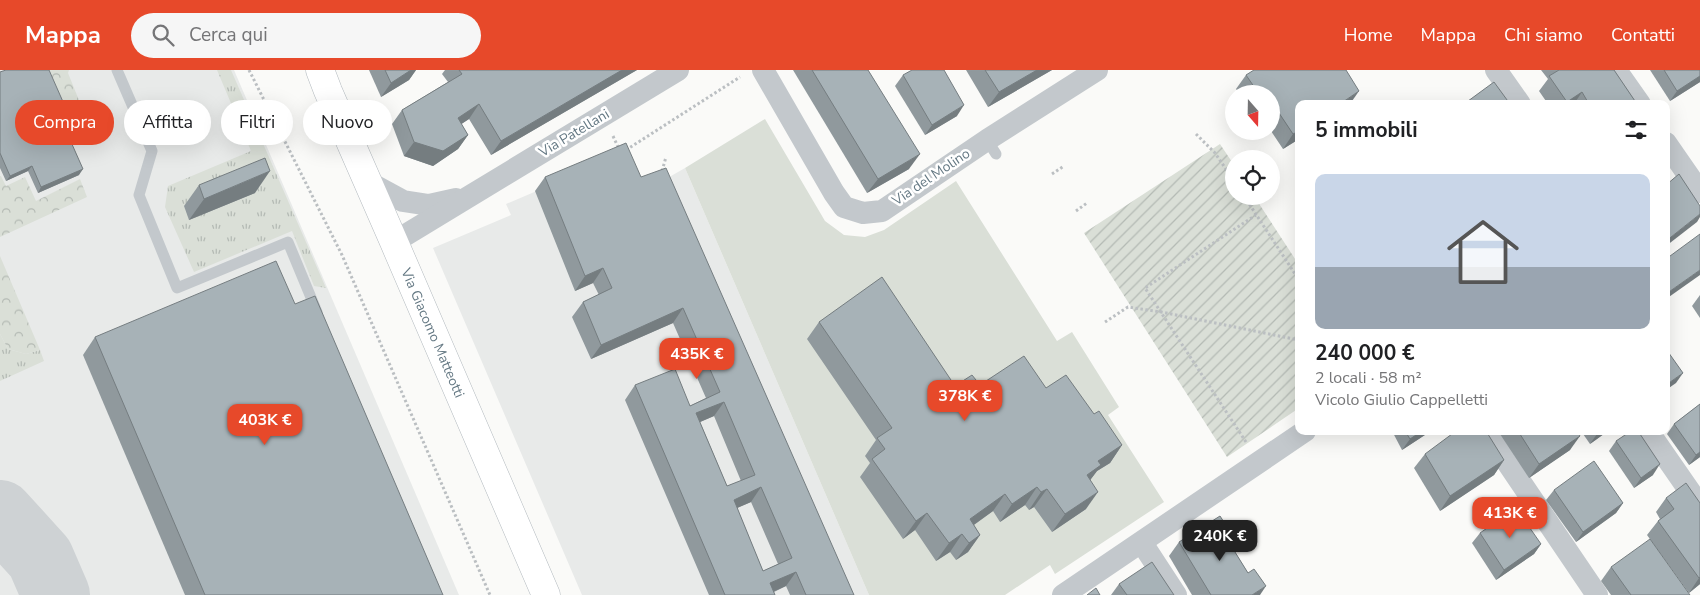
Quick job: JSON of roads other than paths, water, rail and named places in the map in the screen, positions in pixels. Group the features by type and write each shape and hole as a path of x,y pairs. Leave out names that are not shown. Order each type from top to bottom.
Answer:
{"street":[{"name":"Via Giacomo Matteotti","path":"320,70 546,595"},
{"name":"Via Patellani","path":"394,242 678,70"},
{"name":"Via del Molino","path":"753,73 844,206 863,213 882,211 992,147 1097,70"},
{"path":"1496,70 1517,100"},
{"path":"1616,70 1637,100"},
{"path":"1670,149 1700,192"},
{"name":"Via Patellani","path":"368,182 403,201 429,204 469,196"},
{"path":"1063,595 1090,588 1142,542 1298,435"},
{"path":"1489,435 1597,595"},
{"path":"1651,435 1700,506"},
{"path":"1142,542 1176,595"}],"lane":[{"path":"117,70 152,151 139,195 177,288 288,242 322,323"}]}
